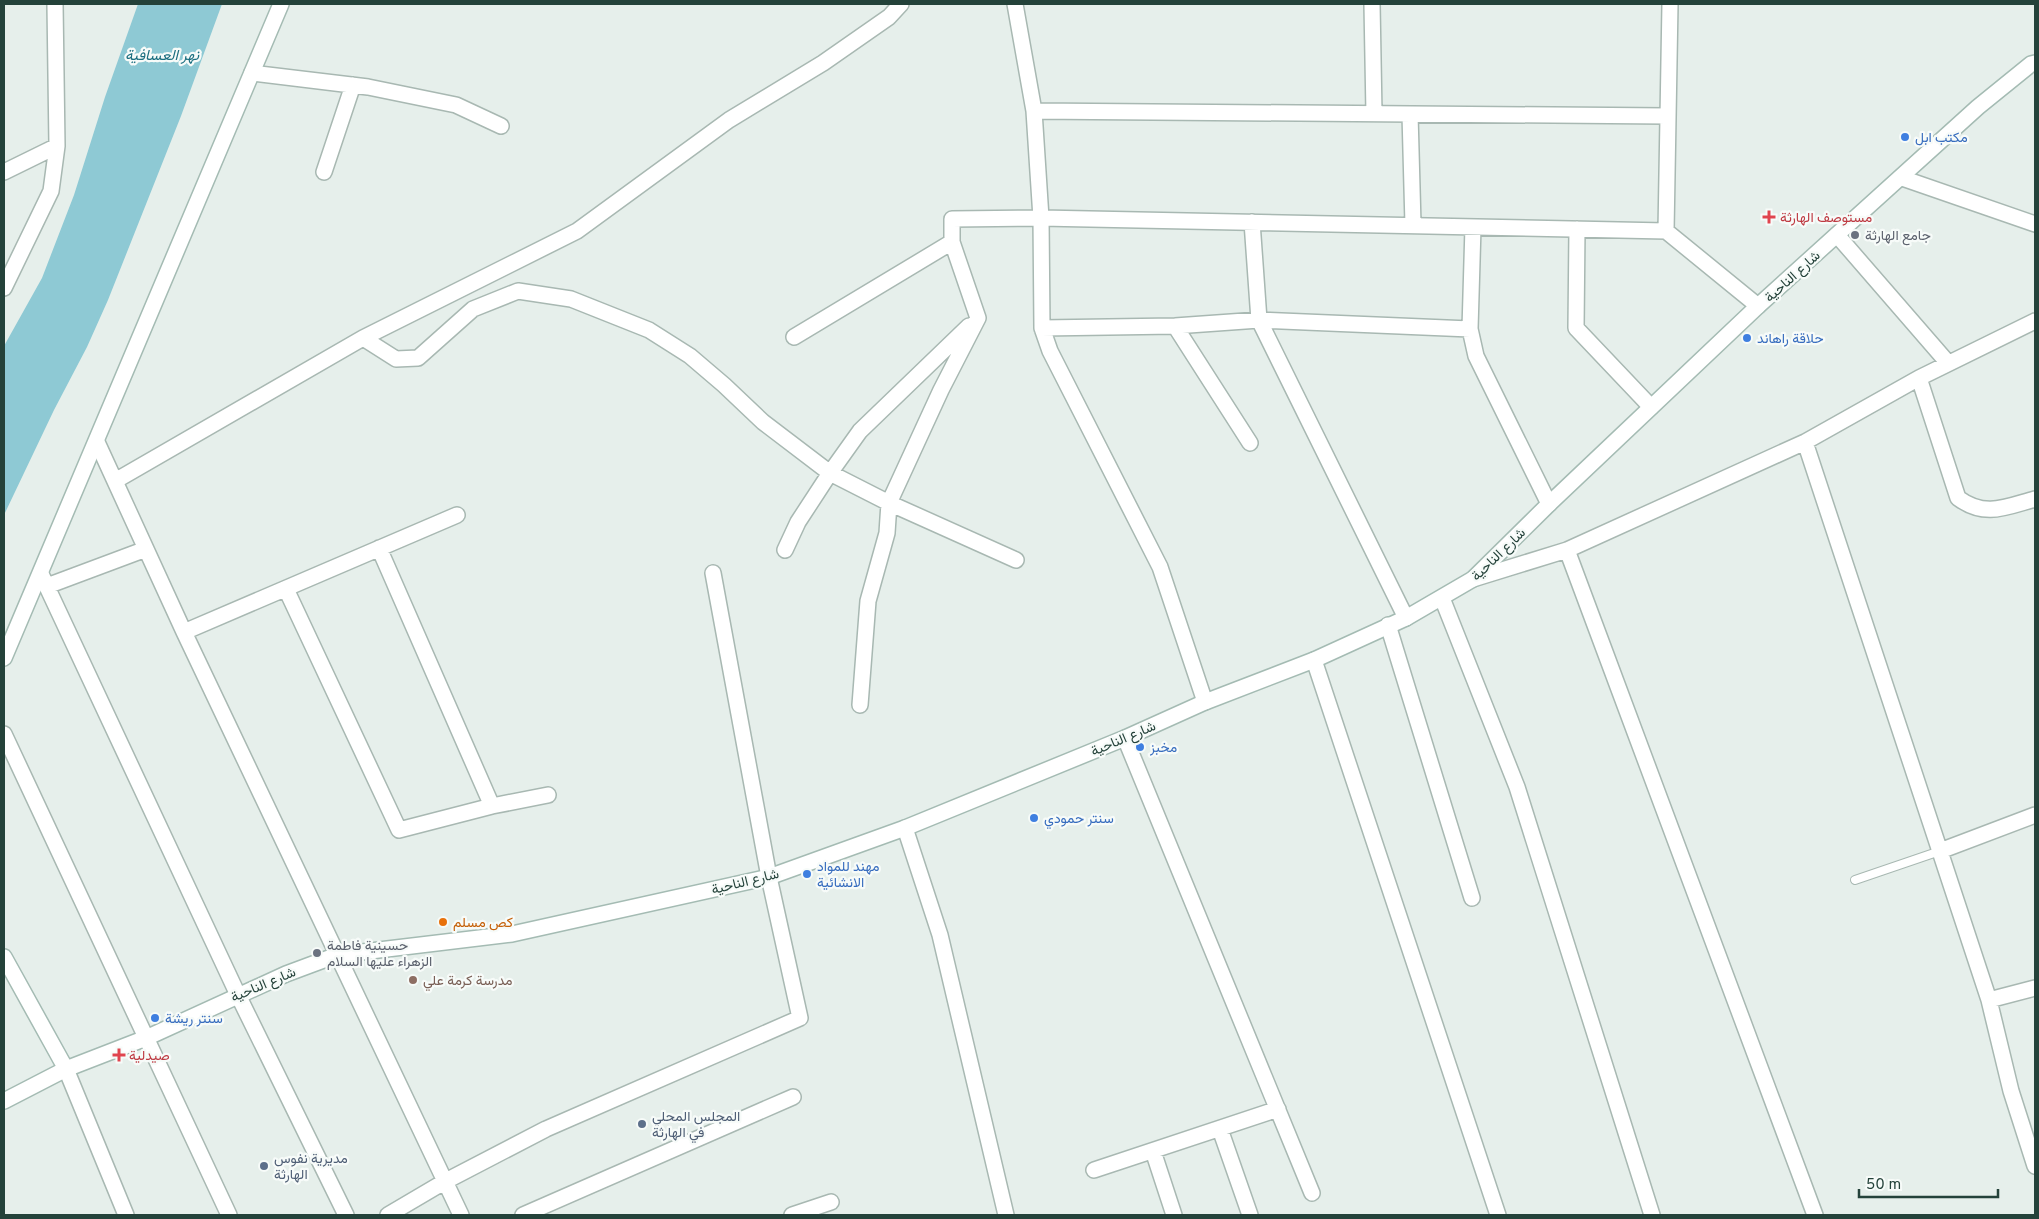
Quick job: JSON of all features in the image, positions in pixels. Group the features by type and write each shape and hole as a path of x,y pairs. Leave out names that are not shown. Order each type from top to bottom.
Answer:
{"street":[{"path":"4,288 51,192 57,146 55,4"},
{"path":"4,658 44,580 97,442 281,4"},
{"path":"115,481 363,338 577,231 729,120 823,63 889,17 901,4"},
{"path":"1015,4 1034,111 1040,218 1042,328 1050,351 1160,567 1204,702"},
{"path":"1372,4 1374,114"},
{"path":"1666,231 1670,4"},
{"name":"شارع الناحية","path":"4,1101 66,1069 146,1038 286,974 338,955 512,934 769,877 905,828 1125,738 1204,702 1314,660 1406,618 1473,579 1549,504 1758,306 1902,178 1978,107 2034,60"},
{"path":"252,72 353,85 456,105 501,126"},
{"path":"324,172 353,85"},
{"path":"1034,111 1667,116"},
{"path":"1410,114 1413,226"},
{"path":"4,172 57,146"},
{"path":"1902,178 2035,224"},
{"path":"860,705 868,601 887,532 889,503 978,318 952,242 952,219 1040,218 1666,231 1758,306"},
{"path":"1252,222 1259,320 1406,618"},
{"path":"1473,227 1470,329 1476,356 1549,504"},
{"path":"1577,229 1576,328 1651,407"},
{"path":"1837,235 1948,363"},
{"path":"794,337 952,242"},
{"path":"363,338 396,358 418,358 473,309 518,291 571,299 649,330 690,356 763,422 830,473 889,503 1016,560"},
{"path":"785,550 798,522 860,431 978,318"},
{"path":"1042,328 1175,326 1259,320 1470,329"},
{"path":"1473,579 1566,550 1805,442 1919,378 2035,321"},
{"path":"1175,326 1250,443"},
{"path":"1919,378 1958,498 1970,507 1990,510 2035,499"},
{"path":"97,442 184,632 461,1215"},
{"path":"1805,442 1989,1000 2011,1091 2035,1166"},
{"path":"184,632 457,515"},
{"path":"379,548 492,806"},
{"path":"44,580 146,549"},
{"path":"1566,550 1815,1215"},
{"path":"388,1215 444,1182 546,1129 800,1018 769,877 713,573"},
{"path":"44,580 238,995 346,1215"},
{"path":"286,589 399,830 492,806 548,795"},
{"path":"1442,598 1517,787 1652,1215"},
{"path":"1388,625 1472,898"},
{"path":"1314,660 1498,1215"},
{"path":"4,734 229,1215"},
{"path":"1125,738 1312,1193"},
{"path":"1940,851 2035,815"},
{"path":"905,828 940,935 1006,1215"},
{"path":"4,958 66,1069 126,1215"},
{"path":"1989,1000 2035,988"},
{"path":"523,1215 793,1097"},
{"path":"1094,1170 1278,1109"},
{"path":"1220,1128 1250,1215"},
{"path":"1153,1151 1174,1215"},
{"path":"792,1215 831,1202"}],"lane":[{"path":"1855,880 1940,851"}],"water":[{"name":"نهر العسافية","path":"138,4 222,4 181,116 108,300 87,347 54,410 4,515 4,346 42,278 74,195 105,97"}],"place":[{"name":"مكتب ابل","path":"1905,137"},
{"name":"مستوصف الهارثة","path":"1769,217"},
{"name":"جامع الهارثة","path":"1855,235"},
{"name":"حلاقة راهاند","path":"1747,338"},
{"name":"مخبز","path":"1140,747"},
{"name":"سنتر حمودي","path":"1034,818"},
{"name":"مهند للمواد الانشائية","path":"807,874"},
{"name":"كص مسلم","path":"443,922"},
{"name":"حسينية فاطمة الزهراء عليها السلام","path":"317,953"},
{"name":"مدرسة كرمة علي","path":"413,980"},
{"name":"سنتر ريشة","path":"155,1018"},
{"name":"صيدلية","path":"119,1055"},
{"name":"المجلس المحلي في الهارثة","path":"642,1124"},
{"name":"مديرية نفوس الهارثة","path":"264,1166"}]}
